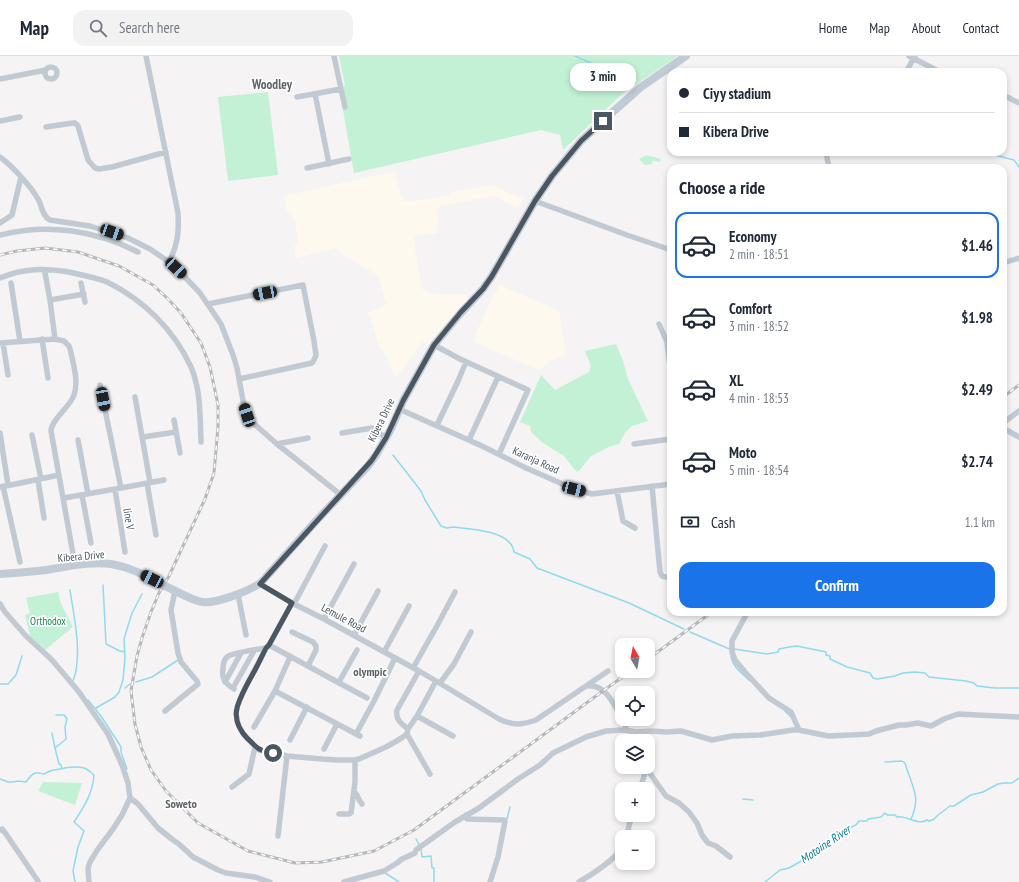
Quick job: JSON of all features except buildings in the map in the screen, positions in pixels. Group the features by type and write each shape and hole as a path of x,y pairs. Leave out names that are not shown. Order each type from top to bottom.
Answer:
{"street":[{"path":"146,56 179,220 178,241 169,262"},
{"path":"334,56 345,107"},
{"name":"Kibera Drive","path":"669,68 686,56"},
{"path":"908,68 912,57 933,68"},
{"name":"Kibera Drive","path":"0,574 33,572 75,565 101,563 118,565 203,602 214,601 238,594 260,584 368,466 381,448 399,409 434,345 461,312 483,289 535,201 552,176 581,141 639,89 667,69"},
{"path":"0,79 46,70"},
{"path":"297,97 341,89"},
{"path":"315,94 329,164"},
{"path":"1007,97 1019,103"},
{"path":"0,121 20,117"},
{"path":"46,127 75,123 78,126 88,160 95,168 99,169 112,167 166,152"},
{"path":"0,157 13,169 38,199 47,219 90,226 128,238 150,249 169,262 191,283 208,304 221,324 227,338 233,355 247,415 252,422 277,444 341,495"},
{"path":"307,168 349,159"},
{"path":"0,223 12,215 21,178"},
{"path":"535,201 667,249"},
{"path":"0,235 35,229 69,230 111,240 138,252"},
{"path":"1007,262 1019,258"},
{"path":"0,278 21,271 42,269 80,274 106,282 135,298 145,306 170,333 182,350 191,368 199,397 201,442"},
{"path":"45,273 55,339"},
{"path":"81,282 85,302"},
{"path":"11,283 20,341"},
{"path":"208,304 304,285 316,355 312,363 239,379"},
{"path":"50,300 84,294"},
{"path":"659,324 667,342"},
{"path":"8,375 2,343 55,339 61,340 69,346 76,381 76,390 71,402 51,428 75,565"},
{"path":"42,340 48,378"},
{"path":"434,345 466,362 528,390 499,454"},
{"path":"437,425 466,362"},
{"path":"469,440 498,377"},
{"name":"line V","path":"100,384 118,489 125,552"},
{"path":"135,397 143,437 156,535"},
{"name":"Karanja Road","path":"399,409 437,425 526,468 574,489 592,494 667,484"},
{"path":"1007,420 1019,410"},
{"path":"174,420 180,452"},
{"path":"342,433 372,428 386,438"},
{"path":"1007,430 1018,435"},
{"path":"143,437 176,432"},
{"path":"0,433 4,486 20,562"},
{"path":"32,435 44,518"},
{"path":"277,444 308,438"},
{"path":"78,440 91,543"},
{"path":"634,444 667,440"},
{"path":"4,486 59,476"},
{"path":"64,498 164,480"},
{"path":"652,486 660,572 662,576 667,577"},
{"path":"617,491 623,521 635,528"},
{"path":"325,546 293,604 267,646 236,708 238,724 244,735 259,750 287,756 355,760 386,747 400,739 408,732 438,682 454,664 471,632"},
{"path":"324,619 354,564"},
{"name":"Lemule Road","path":"260,584 293,604 324,619 416,669 508,723 524,723 536,720 608,671"},
{"path":"165,711 198,684 181,662 178,653 171,610 175,591"},
{"path":"354,635 378,591"},
{"path":"430,774 408,732 397,719 396,714 416,669 454,592"},
{"path":"238,594 246,635"},
{"path":"0,604 26,636 49,657 79,692 111,740 128,783 130,798 113,829 90,862 88,868 89,882"},
{"path":"384,652 409,606"},
{"path":"745,616 732,641 732,650 735,660 770,698 791,712 799,730"},
{"path":"292,632 312,642 316,646 316,650 308,666"},
{"path":"254,650 234,688 225,682 222,672 224,662 227,657 267,646 367,698"},
{"path":"338,682 357,650"},
{"path":"225,682 241,653"},
{"path":"254,727 274,691 290,657"},
{"path":"274,691 358,735 395,658"},
{"path":"586,686 592,685 603,690 615,704"},
{"path":"290,740 307,707"},
{"path":"344,882 387,869 402,859 415,853 421,846 466,815 479,808 518,779 540,765 553,753 595,734 606,731 681,731 712,740 732,736 760,735 793,730 828,736 869,734 899,725 923,724 931,726 958,714 1019,717"},
{"path":"417,716 453,736"},
{"path":"324,749 337,724"},
{"path":"625,730 626,726"},
{"path":"232,787 249,774 255,747"},
{"path":"278,836 287,756"},
{"path":"339,814 351,813 356,782 355,760"},
{"path":"650,774 666,796 679,803 689,812 697,823 702,835 708,842 716,846 730,857"},
{"path":"354,792 362,804"},
{"path":"130,798 138,804 158,828 193,857 226,873 255,877 270,882"},
{"path":"466,815 467,819 505,821 498,857 490,882"},
{"path":"0,830 6,834 38,881"},
{"path":"579,882 615,857"}],"shaded area":[{"path":"395,172 403,201 427,199 449,195 452,192 492,185 523,199 518,208 493,196 441,206 436,209 438,217 437,233 415,236 415,249 422,289 431,293 463,294 469,298 431,345 424,341 395,377 384,351 379,347 368,313 386,304 378,275 342,254 337,250 337,248 296,258 294,247 298,243 297,232 294,219 287,212 284,196"},
{"path":"500,285 559,311 566,354 549,362 539,370 474,342 476,333 493,296"}],"green space":[{"path":"339,56 678,56 622,94 563,150 560,135 541,130 354,173 339,87 345,86"},
{"path":"268,92 278,175 228,181 218,97"},
{"path":"646,155 661,159 660,162 653,161 652,164 645,165 639,159"},
{"path":"616,344 628,379 648,421 632,426 625,433 619,444 591,456 578,472 564,456 543,443 531,432 530,426 520,422 541,375 555,390 589,372 591,366 585,351"},
{"name":"Orthodox","path":"58,592 61,604 73,627 45,650 30,636 25,615 30,613 26,598"},
{"path":"43,782 82,783 75,805 38,791"}],"waterway":[{"path":"575,56 614,73"},
{"path":"998,156 1014,160 1019,167"},
{"path":"393,455 421,491 441,526 447,528 453,527 479,530 498,535 506,539 514,552 530,559 537,568 629,603 684,629"},
{"path":"103,585 106,644 125,652"},
{"path":"70,590 78,648 76,671 73,681"},
{"path":"96,708 115,697 119,692 123,680 125,658 124,639 132,613 142,594"},
{"path":"690,632 730,649"},
{"path":"734,649 767,654 778,652 779,649 797,646 826,652 826,655 830,656 830,659 847,667 870,673 873,678 877,679 915,672 925,673 929,677 966,681 974,683 977,686 1019,688"},
{"path":"0,684 8,684 16,675 22,656"},
{"path":"731,657 736,667 749,680"},
{"path":"136,682 152,677 178,660"},
{"path":"125,688 130,684"},
{"path":"88,700 101,716 121,747 121,752 127,769"},
{"path":"785,711 791,717"},
{"path":"56,715 64,715 67,719 65,727 66,739 55,748 59,764 61,765 62,769"},
{"path":"52,733 55,748"},
{"path":"885,762 902,761 905,763 916,797 916,804 911,819"},
{"path":"0,779 8,782 26,782 35,773 44,774 50,771 71,767 80,767 88,770 94,775 90,794 74,822 84,831 78,847 73,871 75,882"},
{"name":"Motoine River","path":"765,882 780,870 789,868 805,859 819,846 838,837 843,831 856,825 859,821 867,821 868,819 881,817 885,813 887,815 895,815 897,817 904,817 920,822 927,820 930,821 950,806 954,806 971,795 983,792 998,784 1012,783 1019,778"},
{"path":"743,799 753,800"},
{"path":"507,819 510,807"},
{"path":"416,839 420,846"},
{"path":"421,849 422,857 431,856 432,868 434,868 434,882"},
{"path":"385,873 399,882"}],"railway":[{"path":"0,255 17,251 45,248 78,252 119,266 153,285 181,313 201,343 210,367 218,405 218,427 214,473 205,499 151,612 137,656 131,691 135,724 141,747 151,770 166,791 198,823 248,851 295,863 322,862 374,851 414,830 621,678"},
{"path":"1007,394 1019,385"},
{"path":"655,654 707,616"}],"district":[{"name":"Woodley","path":"272,84"},
{"name":"olympic","path":"370,671"},
{"name":"Soweto","path":"181,803"}],"route":[{"path":"273,753 259,750 255,747 240,729 236,714 236,708 245,688 292,603 260,584 316,521 368,466 381,448 403,401 434,345 461,312 483,289 535,201 552,176 581,141 603,121"}]}
